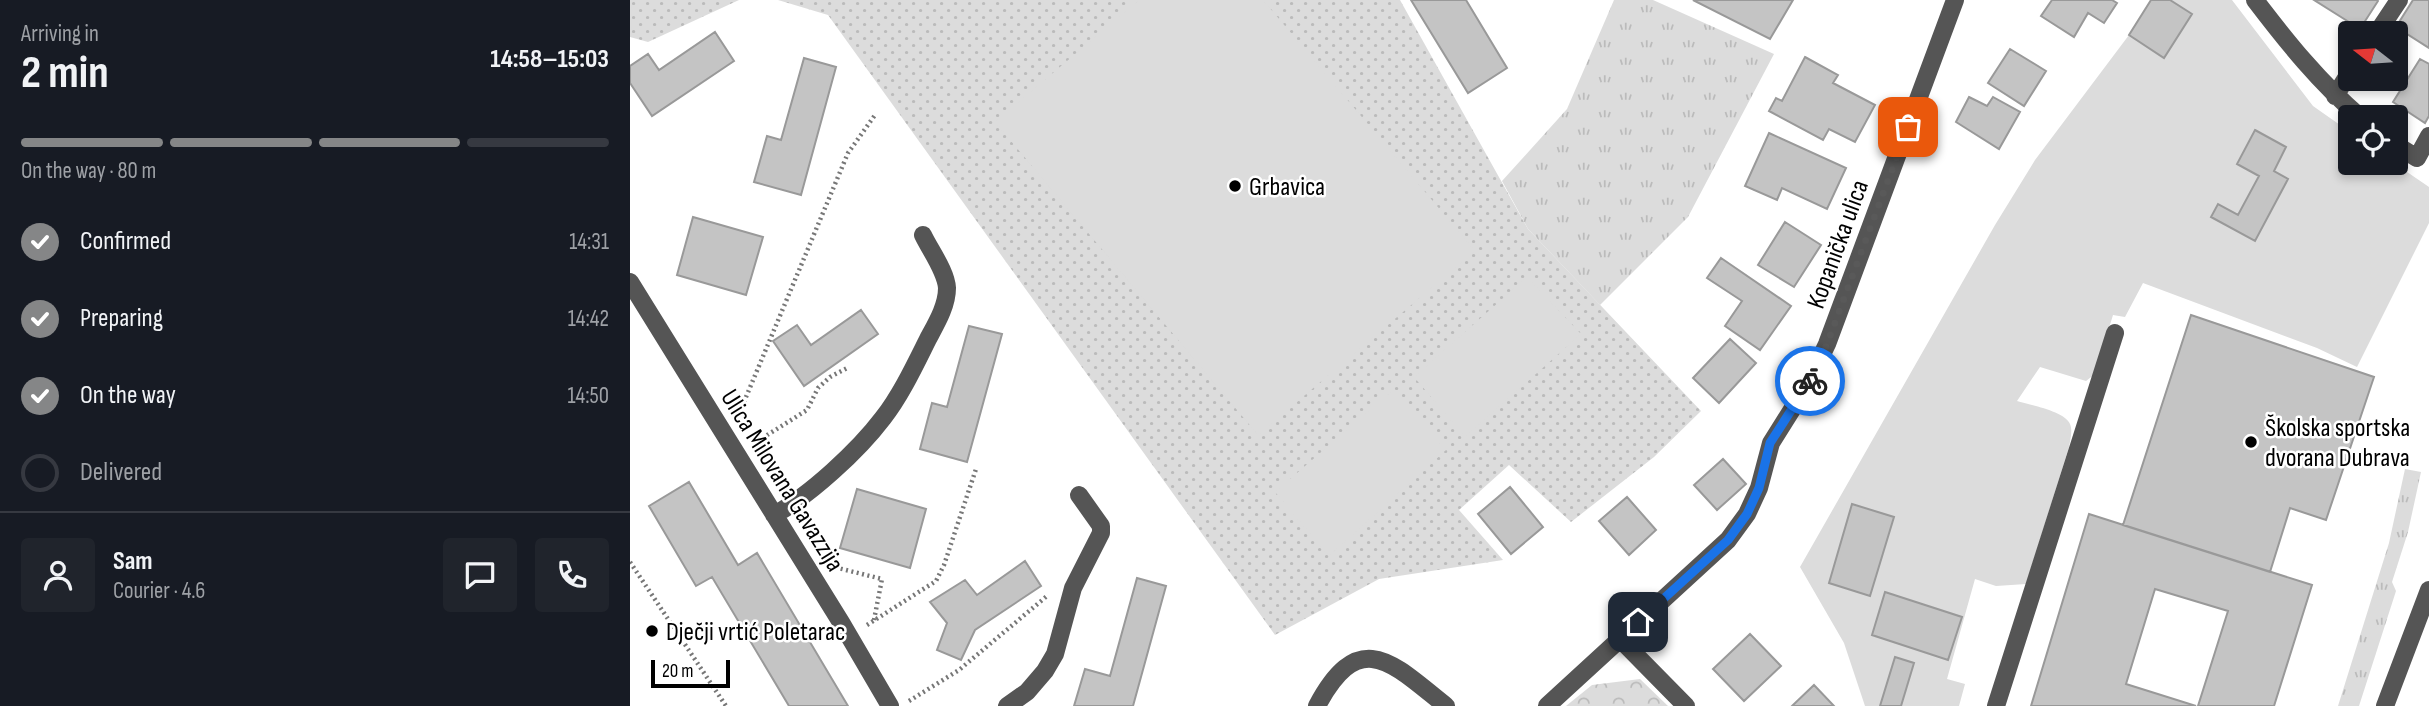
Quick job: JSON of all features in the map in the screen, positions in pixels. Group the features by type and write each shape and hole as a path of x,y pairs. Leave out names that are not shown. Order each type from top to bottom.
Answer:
{"street":[{"name":"Kopanička ulica","path":"1547,706 1728,540 1747,514 1759,488 1770,443 1808,384 1827,344 1955,0"},
{"path":"2255,0 2291,46 2346,105"},
{"path":"2384,21 2399,0"},
{"path":"2335,96 2338,91"},
{"path":"2408,153 2417,159 2429,136"},
{"path":"774,515 847,457 883,418 912,371 942,312 947,289 923,234"},
{"name":"Ulica Milovana Gavazzija","path":"630,282 890,706"},
{"path":"1996,706 2115,333"},
{"path":"1007,706 1027,692 1055,654 1073,588 1101,533 1101,526 1079,495"},
{"path":"2385,706 2429,590"},
{"path":"1620,639 1686,706"},
{"path":"1317,706 1342,670 1361,660 1372,658 1385,660 1396,666 1446,706"}],"path":[{"path":"732,419 741,409 848,153 875,115"},
{"path":"750,446 807,410 818,388 830,377 849,367"},
{"path":"863,628 936,581 944,565 976,469"},
{"path":"630,562 726,706"},
{"path":"823,564 882,579 874,621"},
{"path":"909,701 959,670 1047,596"}],"green space":[{"path":"630,0 739,0 648,42 630,37"},
{"path":"778,0 1400,0 1528,229 1701,411 1654,457 1571,522 1509,465 1459,510 1503,560 1379,579 1275,635 828,15"},
{"name":"Grbavica","path":"1139,0 1263,0 1475,251 1258,435 995,122"},
{"path":"1614,0 1653,0 1774,54 1688,217 1600,305 1528,229 1502,181 1567,109"},
{"path":"2170,0 2232,0 2313,106 2338,124 2338,175 2408,175 2408,173 2429,187 2429,223 2357,367 2317,348 2143,283 2125,317 2113,315 2095,374 2086,381 2040,367 2017,401 2061,415 2070,424 2071,433 2026,584 1996,586 1975,579 1947,679 1965,684 1959,706 1865,706 1844,643 1800,567 1995,225 2035,160 2129,35 2164,58 2192,14"},
{"path":"1527,277 1581,334 1465,437 1414,377"},
{"path":"1392,391 1446,450 1329,556 1275,492"},
{"path":"2405,469 2421,472 2408,532 2392,582 2396,591 2359,706 2338,706 2389,543"},
{"path":"1640,679 1668,706 1566,706 1592,685"}],"building":[{"path":"1411,0 1466,0 1507,68 1468,93"},
{"path":"1693,0 1793,0 1770,39"},
{"path":"2052,0 2112,0 2117,3 2104,23 2088,13 2074,37 2041,16"},
{"path":"2151,0 2170,0 2192,14 2164,58 2129,35"},
{"path":"2314,0 2378,1 2365,21 2347,21"},
{"path":"2413,0 2429,0 2429,48 2408,35 2408,21 2400,21"},
{"path":"715,32 734,61 652,116 630,83 630,66 648,54 659,70"},
{"path":"2010,49 2046,71 2024,106 1988,83"},
{"path":"1805,57 1838,75 1833,83 1875,105 1855,142 1829,129 1823,140 1769,111 1776,98 1782,101"},
{"path":"804,58 836,67 801,195 754,182 767,136 781,140"},
{"path":"2420,59 2429,64 2429,116 2425,123 2408,112 2408,105 2393,102 2400,91 2408,91 2408,78"},
{"path":"1969,97 1987,106 1993,97 2020,112 1999,149 1956,122"},
{"path":"2255,130 2286,147 2274,171 2288,179 2255,241 2211,217 2218,204 2238,215 2259,176 2237,164"},
{"path":"1769,133 1846,168 1827,209 1782,188 1777,200 1745,186"},
{"path":"693,217 763,237 746,295 677,275"},
{"path":"1785,222 1821,245 1794,287 1758,265"},
{"path":"1721,258 1791,306 1760,350 1725,326 1742,301 1707,278"},
{"path":"861,310 878,334 804,386 773,341 797,325 811,345"},
{"name":"Školska sportska dvorana Dubrava","path":"2191,315 2374,377 2326,520 2290,508 2270,572 2123,525"},
{"path":"969,326 1002,334 967,462 920,449 932,403 947,407"},
{"path":"1730,339 1756,363 1719,403 1693,378"},
{"path":"1723,459 1746,484 1717,510 1694,485"},
{"path":"689,482 738,565 757,553 848,706 789,706 712,577 696,586 649,506"},
{"path":"1510,487 1543,527 1511,554 1478,514"},
{"path":"857,489 926,509 910,568 840,548"},
{"path":"1627,497 1656,530 1629,555 1599,521"},
{"path":"1852,504 1894,517 1870,596 1829,583"},
{"path":"2089,514 2312,585 2274,706 2198,706 2228,611 2155,589 2126,684 2196,706 2031,706"},
{"path":"1025,561 1041,586 975,630 961,660 937,650 947,623 930,602 965,580 977,595"},
{"path":"1137,578 1166,586 1133,706 1074,706 1085,669 1110,676"},
{"path":"1885,592 1962,617 1948,660 1872,635"},
{"path":"1750,634 1781,666 1744,701 1713,669"},
{"path":"1895,657 1914,663 1901,706 1880,706"},
{"path":"1814,685 1834,706 1792,706"}],"way so far":[{"path":"1810,381 1827,344 1908,127"}],"place":[{"name":"Grbavica","path":"1235,186"},
{"name":"Školska sportska dvorana Dubrava","path":"2251,442"},
{"name":"Dječji vrtić Poletarac","path":"652,631"}],"route":[{"path":"1638,622 1728,540 1747,514 1759,488 1770,443 1810,381"}]}
